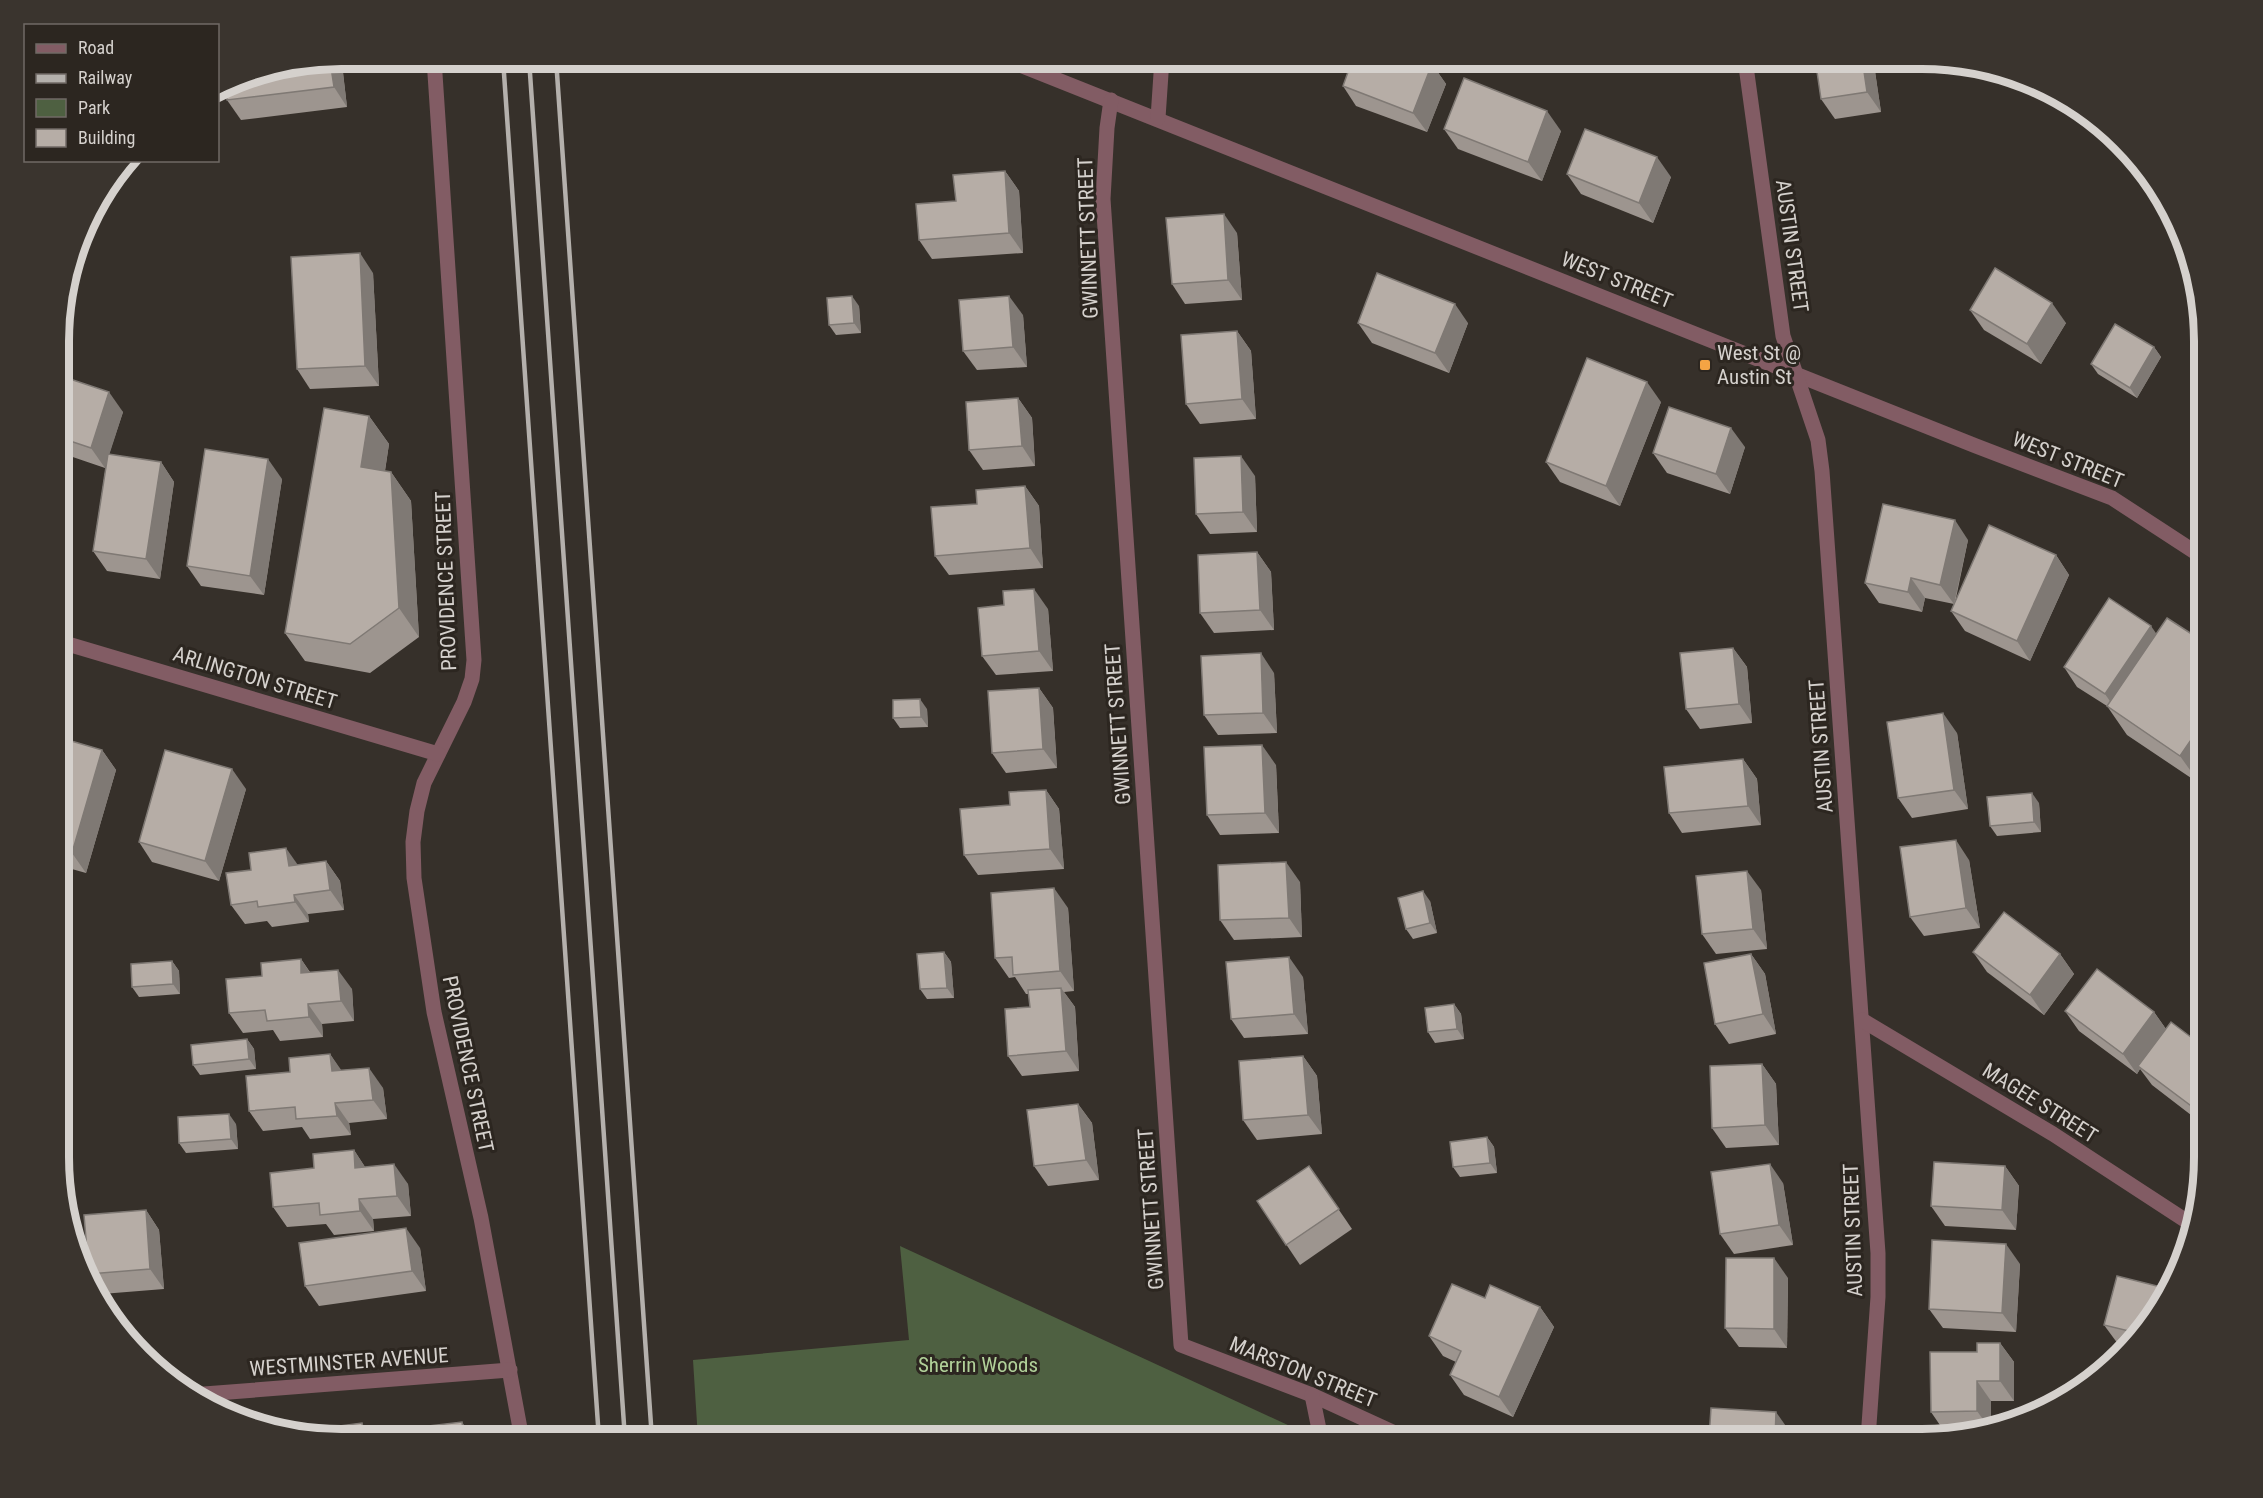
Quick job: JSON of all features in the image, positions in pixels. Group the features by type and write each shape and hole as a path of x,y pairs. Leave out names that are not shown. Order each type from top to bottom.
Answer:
{"street":[{"name":"PROVIDENCE STREET","path":"435,69 474,660 472,679 465,702 424,783 413,842 414,878 434,1012 481,1218 520,1429"},
{"name":"WEST STREET","path":"1033,69 1976,446 2112,498 2194,551"},
{"path":"1158,118 1161,69"},
{"name":"AUSTIN STREET","path":"1746,69 1777,300 1784,336 1818,440 1822,471 1878,1253 1878,1296 1869,1429"},
{"name":"GWINNETT STREET","path":"1111,100 1104,200 1181,1345"},
{"name":"ARLINGTON STREET","path":"69,644 438,754"},
{"name":"MAGEE STREET","path":"1862,1020 2053,1134 2186,1221"},
{"name":"MARSTON STREET","path":"1181,1345 1312,1395 1386,1429"},
{"name":"WESTMINSTER AVENUE","path":"207,1394 510,1370"},
{"path":"1312,1395 1319,1429"}],"green space":[{"name":"Sherrin Woods","path":"900,1246 1296,1429 697,1429 693,1360 909,1340"}],"building":[{"path":"1349,69 1430,69 1413,113 1343,86"},
{"path":"1817,69 1864,69 1867,92 1821,99"},
{"path":"331,70 334,87 227,100 226,95 271,78 305,71"},
{"path":"1464,78 1547,111 1528,162 1444,129"},
{"path":"1585,129 1657,157 1639,203 1567,174"},
{"path":"1005,171 1009,233 919,240 916,204 956,201 953,175"},
{"path":"1224,214 1228,280 1172,284 1166,218"},
{"path":"360,253 365,366 297,369 291,257"},
{"path":"1995,268 2052,303 2027,344 1970,310"},
{"path":"1377,273 1455,304 1435,353 1358,323"},
{"path":"852,296 854,323 829,325 827,298"},
{"path":"1009,296 1013,347 963,351 959,300"},
{"path":"2115,324 2154,347 2130,388 2091,364"},
{"path":"1237,331 1242,399 1186,404 1181,335"},
{"path":"1587,358 1647,382 1606,486 1546,462"},
{"path":"69,379 109,392 91,448 69,441"},
{"path":"1018,398 1022,446 969,450 966,402"},
{"path":"1669,407 1731,428 1716,474 1653,453"},
{"path":"324,408 369,416 361,467 391,472 399,608 350,644 285,633"},
{"path":"205,449 268,459 250,576 187,566"},
{"path":"108,454 161,462 146,559 93,551"},
{"path":"1241,456 1243,512 1196,514 1194,458"},
{"path":"1025,486 1030,548 935,556 931,507 977,504 976,490"},
{"path":"1883,504 1955,520 1940,585 1911,578 1908,592 1865,583"},
{"path":"1989,525 2056,555 2017,641 1951,611"},
{"path":"1257,552 1260,610 1200,613 1198,555"},
{"path":"1034,589 1039,651 982,656 978,608 1004,605 1003,591"},
{"path":"2109,598 2151,626 2105,694 2064,667"},
{"path":"2167,618 2194,636 2194,736 2180,756 2107,706"},
{"path":"1733,648 1739,704 1686,709 1680,653"},
{"path":"1261,653 1263,713 1204,715 1201,656"},
{"path":"1039,688 1043,749 992,753 988,691"},
{"path":"920,699 921,717 893,718 893,700"},
{"path":"1943,713 1954,790 1898,798 1887,722"},
{"path":"69,740 102,750 72,853 69,852"},
{"path":"1262,745 1265,813 1207,815 1204,747"},
{"path":"165,750 232,769 205,861 139,842"},
{"path":"1743,759 1748,806 1669,813 1664,767"},
{"path":"1046,790 1050,849 964,855 960,809 1010,805 1009,792"},
{"path":"2032,793 2034,822 1990,826 1987,797"},
{"path":"1956,840 1966,908 1910,917 1900,847"},
{"path":"286,848 289,866 326,861 330,890 294,895 295,902 258,907 257,901 231,905 226,873 251,870 249,853"},
{"path":"1286,862 1289,918 1220,920 1218,865"},
{"path":"1747,871 1753,929 1702,934 1696,876"},
{"path":"1054,888 1060,971 1013,975 1012,957 995,958 991,893"},
{"path":"1423,891 1430,923 1406,929 1398,898"},
{"path":"2004,912 2060,954 2030,995 1973,952"},
{"path":"944,952 947,988 920,989 917,954"},
{"path":"1751,954 1763,1014 1715,1024 1704,963"},
{"path":"1289,957 1294,1014 1231,1019 1226,962"},
{"path":"301,959 301,973 338,970 341,1001 308,1004 309,1017 267,1021 265,1010 229,1013 226,979 262,976 261,963"},
{"path":"172,961 173,984 132,987 131,964"},
{"path":"2097,969 2154,1012 2123,1054 2065,1011"},
{"path":"1061,988 1066,1051 1008,1056 1005,1009 1030,1007 1028,990"},
{"path":"1454,1004 1457,1029 1428,1032 1425,1008"},
{"path":"2171,1022 2194,1039 2194,1108 2138,1066"},
{"path":"247,1039 249,1059 193,1065 191,1045"},
{"path":"330,1054 332,1071 369,1068 373,1100 335,1103 337,1116 296,1119 295,1107 249,1111 246,1076 290,1072 289,1058"},
{"path":"1303,1056 1308,1115 1243,1120 1239,1061"},
{"path":"1762,1064 1765,1125 1712,1128 1710,1066"},
{"path":"1078,1104 1086,1160 1034,1166 1027,1110"},
{"path":"229,1114 231,1139 179,1143 178,1117"},
{"path":"1487,1137 1490,1163 1453,1167 1450,1142"},
{"path":"354,1150 355,1168 394,1164 397,1196 359,1199 360,1211 320,1215 319,1203 273,1207 270,1173 314,1168 313,1154"},
{"path":"1934,1162 2005,1166 2002,1210 1931,1206"},
{"path":"1770,1164 1779,1225 1720,1234 1711,1172"},
{"path":"1309,1166 1339,1209 1286,1245 1257,1201"},
{"path":"146,1210 150,1269 95,1273 87,1255 84,1215"},
{"path":"406,1228 412,1271 305,1286 299,1243"},
{"path":"1932,1240 2006,1244 2002,1313 1929,1309"},
{"path":"1726,1258 1774,1258 1774,1329 1725,1328"},
{"path":"2117,1276 2161,1287 2131,1331 2104,1325"},
{"path":"1452,1284 1485,1298 1490,1285 1540,1307 1499,1397 1450,1375 1461,1351 1429,1336"},
{"path":"1977,1343 2000,1343 2000,1381 1977,1381 1977,1411 1931,1412 1930,1352 1977,1352"},
{"path":"1711,1408 1776,1412 1775,1429 1710,1429"},
{"path":"462,1422 463,1429 403,1429"},
{"path":"362,1423 363,1429 341,1429 323,1428"}],"railway":[{"path":"504,69 598,1429"},
{"path":"530,69 624,1429"},
{"path":"557,69 651,1429"}],"place":[{"name":"West St @ Austin St","path":"1705,365"}]}
